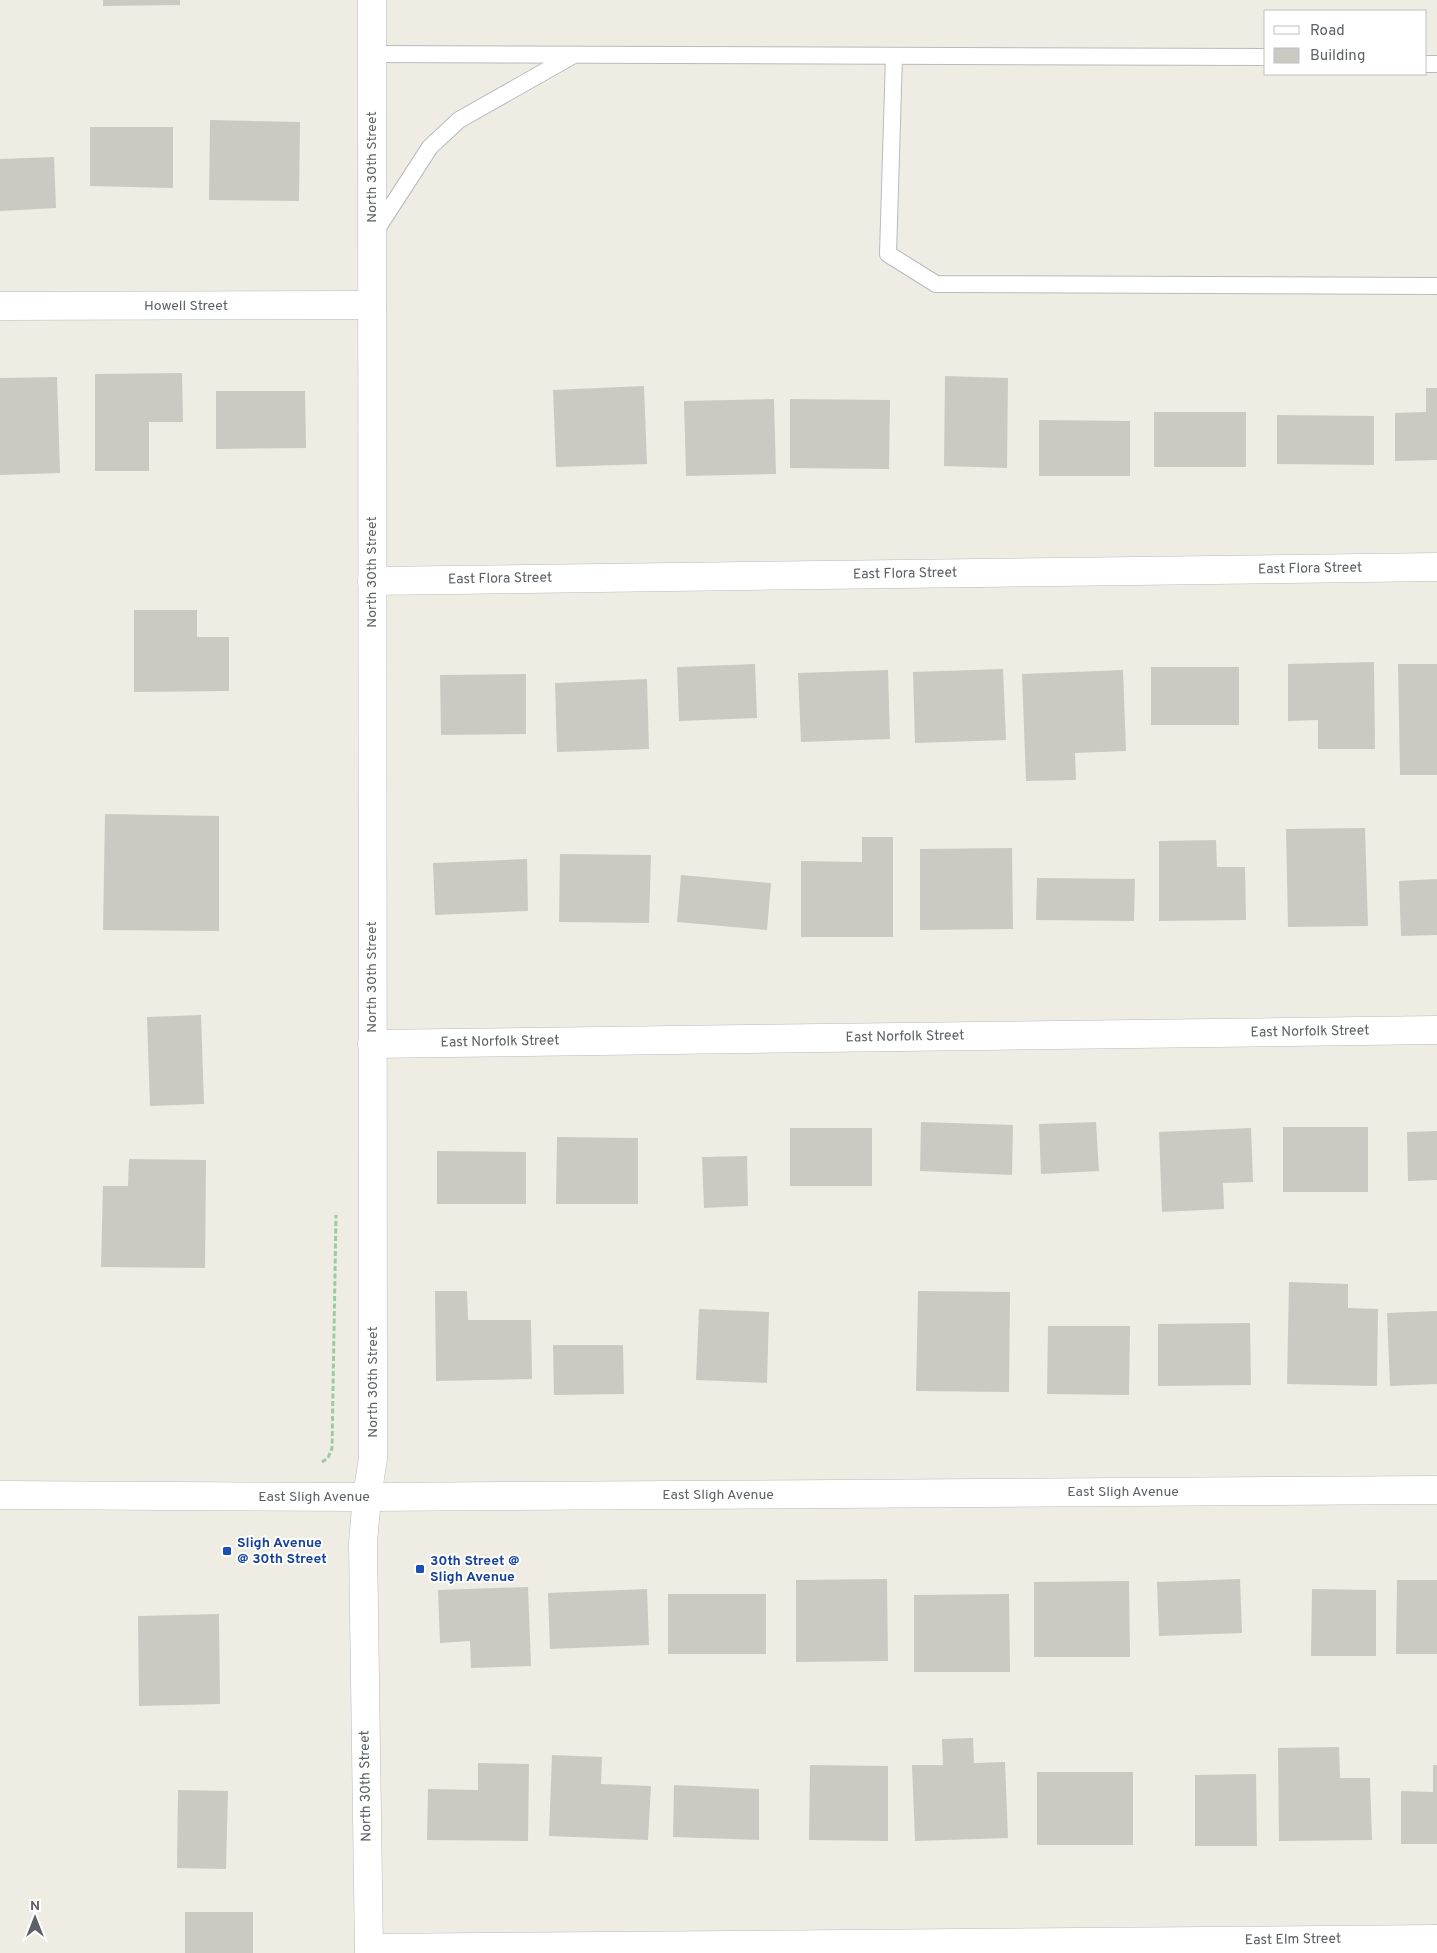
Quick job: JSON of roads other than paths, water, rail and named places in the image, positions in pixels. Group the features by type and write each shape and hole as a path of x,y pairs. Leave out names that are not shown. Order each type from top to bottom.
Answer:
{"street":[{"name":"North 30th Street","path":"369,1951 363,1543 373,1458 372,0"},
{"name":"Howell Street","path":"0,306 372,305"},
{"name":"East Flora Street","path":"372,581 1437,567"},
{"name":"East Norfolk Street","path":"372,1044 1437,1030"},
{"name":"East Sligh Avenue","path":"0,1495 367,1498 1437,1490"},
{"name":"East Elm Street","path":"369,1951 931,1948 1437,1939"}],"lane":[{"path":"372,54 1264,57"},
{"path":"372,236 430,147 459,120 572,55"},
{"path":"894,56 888,254 936,284 1437,286"}],"place":[{"name":"Sligh Avenue @ 30th Street","path":"227,1551"},
{"name":"30th Street @ Sligh Avenue","path":"420,1569"}]}
